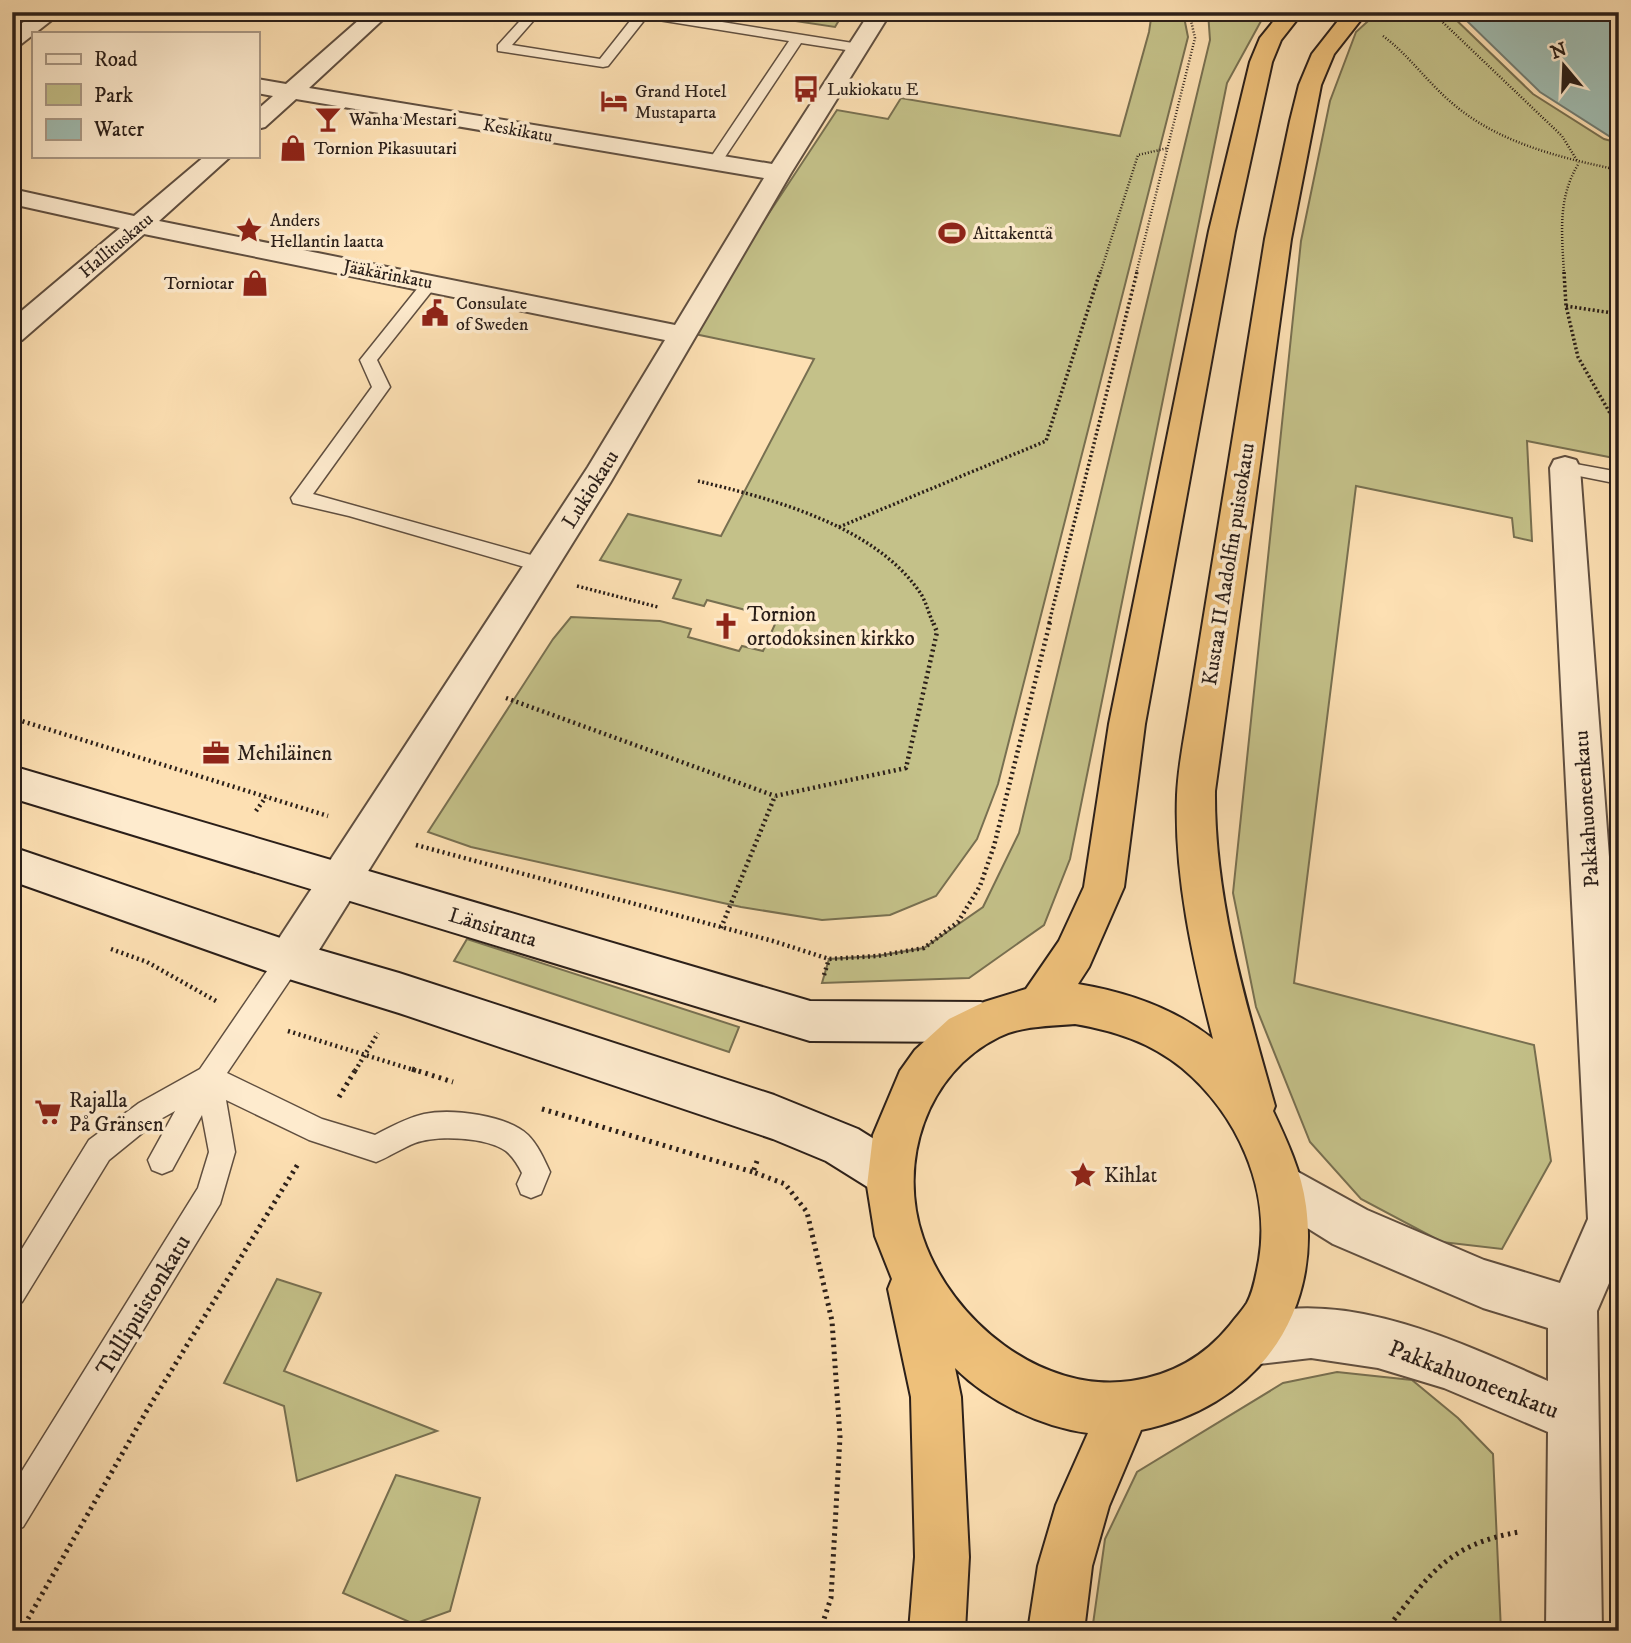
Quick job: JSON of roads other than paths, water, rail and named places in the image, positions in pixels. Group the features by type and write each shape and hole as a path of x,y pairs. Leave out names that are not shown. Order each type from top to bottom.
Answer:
{"highway":[{"path":"1040,1005 1074,954 1104,887 1127,724 1222,231 1261,62 1271,38 1293,12"},
{"name":"Kustaa II Aadolfin puistokatu","path":"1259,1129 1212,953 1202,898 1196,799 1204,726 1268,306 1301,121 1310,85 1323,54 1337,34 1369,23"},
{"path":"905,1259 927,1301 956,1338 993,1370 1046,1396 1080,1406 1125,1408 1175,1398 1217,1374 1251,1340 1268,1313 1279,1283 1285,1218 1280,1185 1259,1129 1237,1094 1211,1065 1180,1040 1146,1021 1111,1009 1075,1004 1040,1005 1009,1011 981,1022 951,1042 920,1079 908,1100 895,1135 890,1175 894,1218 936,1397 942,1558 937,1631"},
{"path":"1056,1631 1065,1566 1083,1505 1125,1408"}],"street":[{"path":"12,42 52,12"},
{"path":"259,119 381,12"},
{"name":"Lukiokatu","path":"289,960 370,830 554,574 682,335 779,173 881,12"},
{"path":"12,42 32,47"},
{"name":"Keskikatu","path":"259,86 779,173"},
{"name":"Hallituskatu","path":"12,334 217,158"},
{"name":"Jääkärinkatu","path":"12,196 140,225 682,335"},
{"name":"Pakkahuoneenkatu","path":"1565,468 1612,1220 1573,1311 1574,1631"},
{"name":"Länsiranta","path":"12,782 810,1021 981,1022"},
{"path":"12,864 289,960 399,993 774,1117 842,1145 890,1175"},
{"path":"1280,1185 1350,1227 1483,1284 1573,1311"},
{"name":"Pakkahuoneenkatu","path":"1251,1340 1309,1333 1382,1343 1474,1374 1572,1417"}],"lane":[{"path":"536,12 503,48 603,63 639,13 859,48"},
{"path":"714,163 797,40"},
{"path":"431,282 368,360 381,387 300,498 349,509 554,574"},
{"path":"1565,468 1619,478"},
{"path":"162,1160 209,1078 289,960"},
{"path":"209,1078 318,1131 376,1149 403,1134 431,1125 471,1126 513,1140 527,1154 536,1172 531,1184"},
{"path":"12,1292 99,1150 148,1112 209,1078"},
{"name":"Tullipuistonkatu","path":"12,1516 210,1194 222,1153 209,1078"}],"water":[{"path":"1464,12 1619,12 1619,139 1609,136 1540,92 1467,21"}],"place":[{"name":"Lukiokatu E","path":"806,89"},
{"name":"Grand Hotel Mustaparta","path":"614,101"},
{"name":"Wanha Mestari","path":"328,119"},
{"name":"Tornion Pikasuutari","path":"293,148"},
{"name":"Anders Hellantin laatta","path":"249,230"},
{"name":"Aittakenttä","path":"952,233"},
{"name":"Torniotar","path":"255,283"},
{"name":"Consulate of Sweden","path":"435,313"},
{"name":"Tornion ortodoksinen kirkko","path":"726,626"},
{"name":"Mehiläinen","path":"216,753"},
{"name":"Rajalla På Gränsen","path":"48,1112"},
{"name":"Kihlat","path":"1083,1175"}]}
